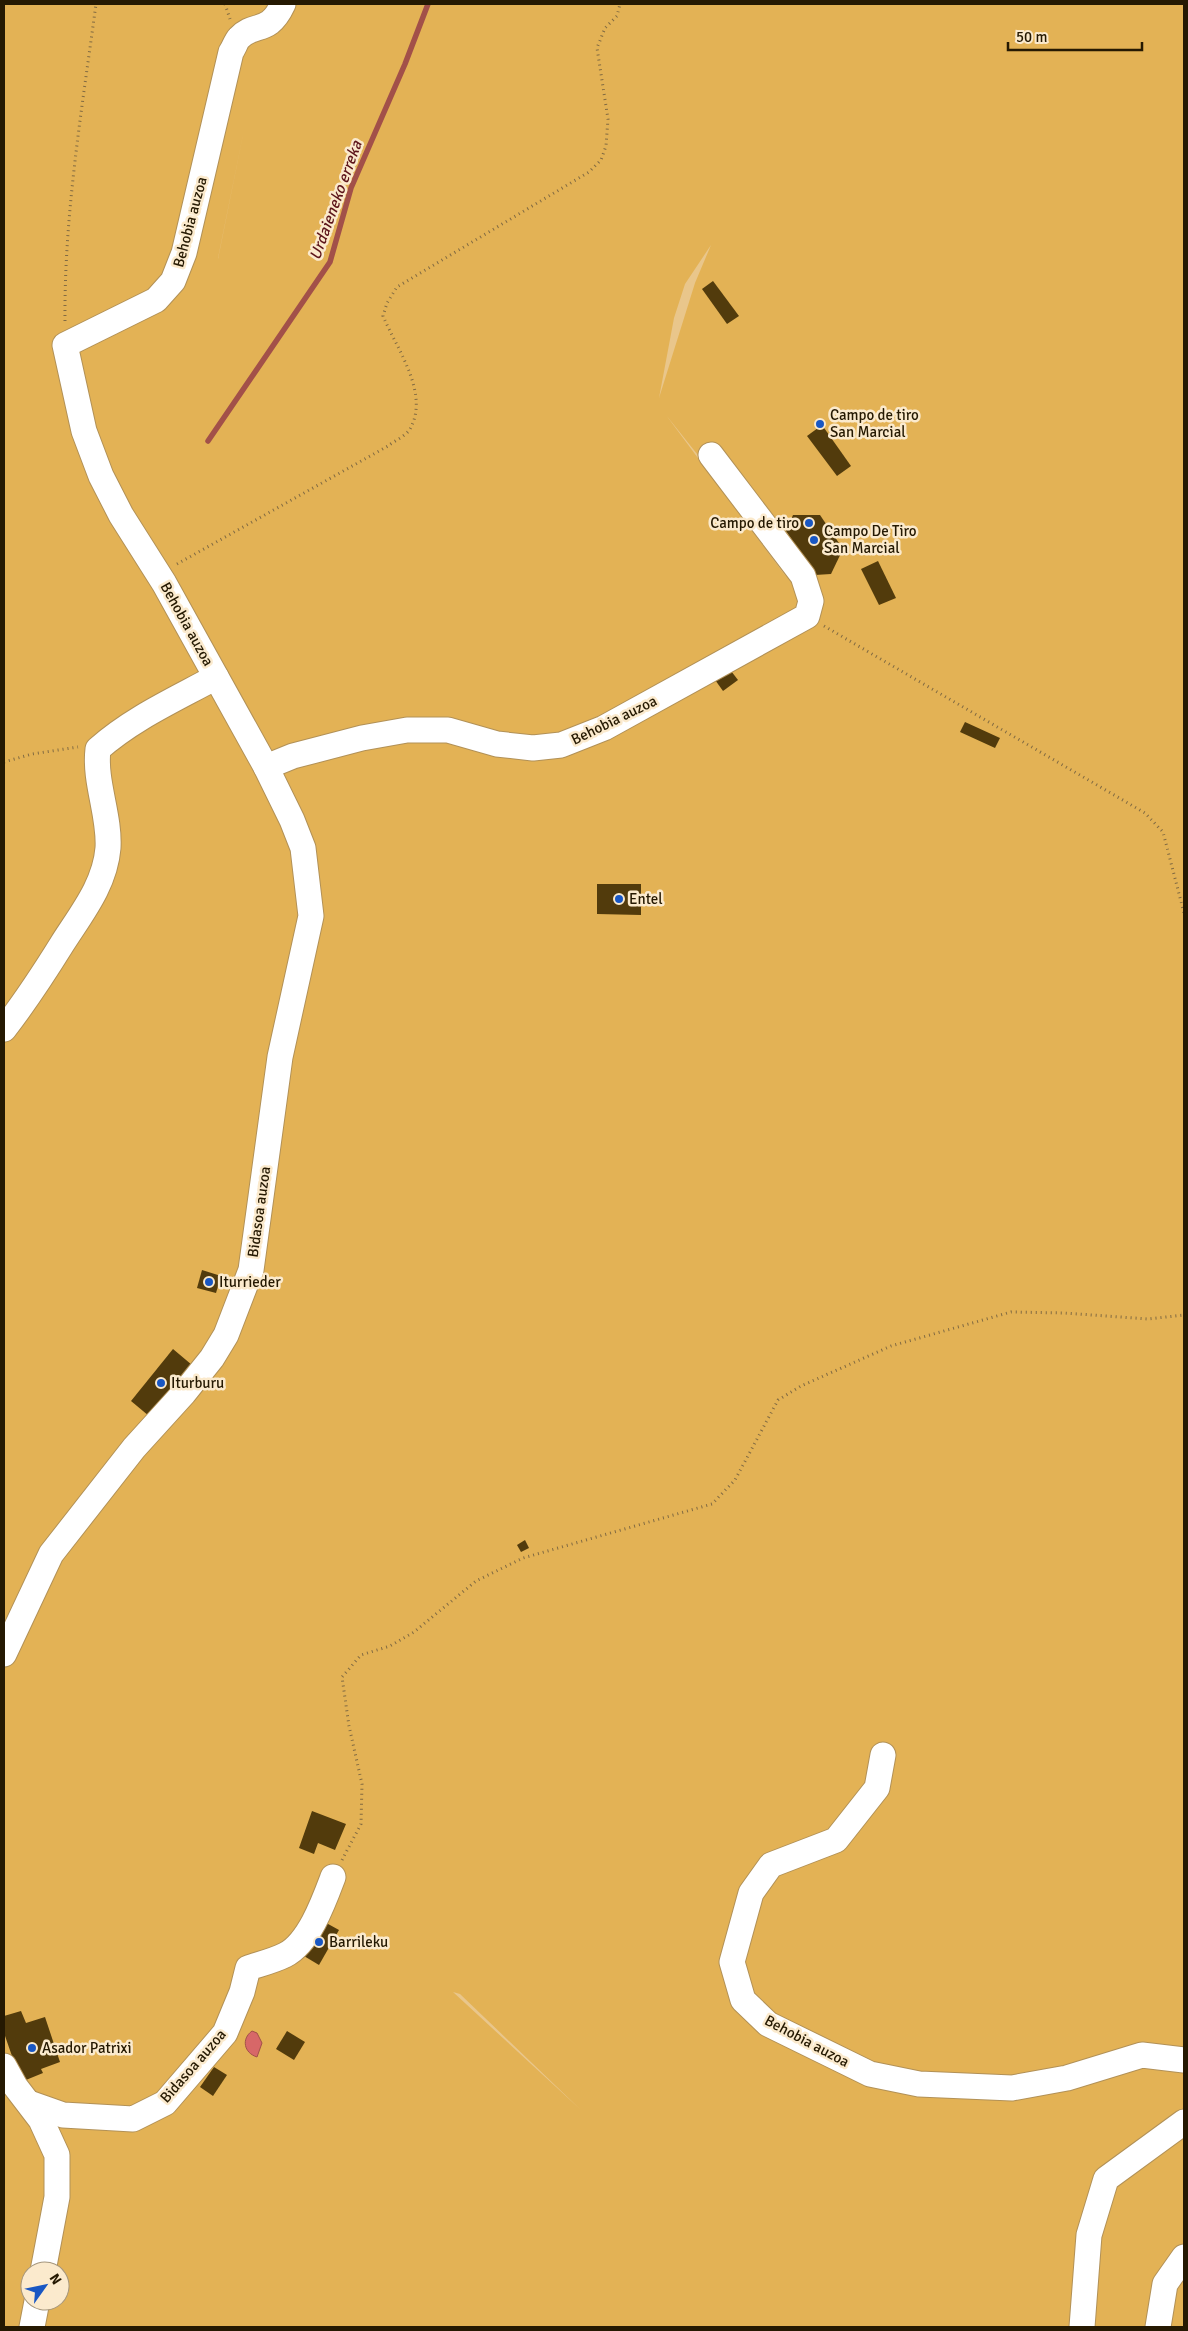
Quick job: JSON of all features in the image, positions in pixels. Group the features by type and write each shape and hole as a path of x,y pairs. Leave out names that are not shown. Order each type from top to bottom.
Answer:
{"street":[{"name":"Behobia auzoa","path":"283,4 278,15 267,26 240,37 231,52 184,253 173,281 156,300 66,345 84,431 101,476 121,515 159,574 266,767 293,756 319,749 362,738 407,730 448,730 497,744 533,748 561,745 604,728 807,616"},
{"path":"711,455 803,576 811,601 807,616"},
{"path":"4,1030 33,990 90,902 102,876 108,848 106,816 97,763 98,749 114,735 133,723 216,677"},
{"name":"Bidasoa auzoa","path":"4,1654 51,1554 134,1448 184,1393 212,1358 226,1335 251,1270 280,1057 311,916 302,848 292,820 266,767"},
{"name":"Behobia auzoa","path":"883,1755 877,1788 836,1840 772,1865 751,1893 732,1962 743,2000 768,2024 870,2074 919,2084 1012,2088 1067,2078 1142,2055 1184,2060"},
{"name":"Bidasoa auzoa","path":"29,2103 63,2115 133,2119 165,2103 225,2033 242,1992 248,1968 285,1955 298,1945 321,1907 333,1876"},
{"path":"4,2066 41,2120 57,2156 57,2197 44,2261"},
{"path":"1082,2327 1089,2235 1106,2179 1184,2122"},
{"path":"1158,2327 1165,2284 1184,2257"},
{"path":"32,2327 35,2311"}],"path":[{"path":"66,345 64,277 74,166 96,4"},
{"path":"159,574 388,446 409,430 417,404 414,385 383,316 387,303 397,288 589,172 601,160 606,146 608,119 597,48 605,28 617,16 620,4"},
{"path":"807,616 1145,813 1163,832 1184,913"},
{"path":"4,762 32,754 80,747 98,749"},
{"path":"333,1876 361,1824 362,1784 349,1726 342,1677 361,1655 390,1646 414,1632 476,1581 523,1558 712,1504 735,1480 778,1400 801,1386 891,1346 1011,1312 1064,1313 1148,1319 1184,1314"}],"shaded area":[{"path":"4,4 1184,4 1184,2327 4,2327","holes":["711,245 695,283 659,398 674,318 685,284","666,415 752,523 787,578","453,1992 460,1994 581,2110"]},
{"path":"252,2031 257,2033 262,2043 257,2057 249,2052 245,2046 246,2038"}],"building":[{"path":"713,281 739,316 727,324 702,289"},
{"path":"822,425 851,466 837,476 807,436"},
{"name":"Campo De Tiro San Marcial","path":"793,515 820,515 843,549 831,574 815,575 786,531"},
{"path":"878,561 896,598 879,605 861,569"},
{"path":"728,667 738,680 723,691 713,677"},
{"path":"965,722 1000,738 995,748 960,732"},
{"name":"Entel","path":"597,884 641,884 641,915 597,914"},
{"name":"Iturrieder","path":"202,1270 221,1276 216,1293 197,1288"},
{"name":"Iturburu","path":"173,1349 192,1365 149,1416 131,1401"},
{"path":"525,1540 529,1548 521,1552 517,1545"},
{"path":"312,1811 346,1824 335,1850 318,1843 314,1854 299,1848"},
{"name":"Barrileku","path":"319,1919 339,1930 319,1965 299,1953"},
{"name":"Asador Patrixi","path":"21,2011 26,2023 45,2017 60,2062 41,2069 43,2073 21,2082 4,2033 4,2016"},
{"path":"287,2031 305,2042 294,2060 276,2049"},
{"path":"214,2067 227,2075 213,2096 200,2087"}],"waterway":[{"name":"Urdaieneko erreka","path":"208,441 330,262 351,188 405,64 428,4"}],"place":[{"name":"Campo de tiro San Marcial","path":"820,424"},
{"name":"Campo de tiro","path":"809,523"},
{"name":"Campo De Tiro San Marcial","path":"814,540"},
{"name":"Entel","path":"619,899"},
{"name":"Iturrieder","path":"209,1282"},
{"name":"Iturburu","path":"161,1383"},
{"name":"Barrileku","path":"319,1942"},
{"name":"Asador Patrixi","path":"32,2048"}]}
